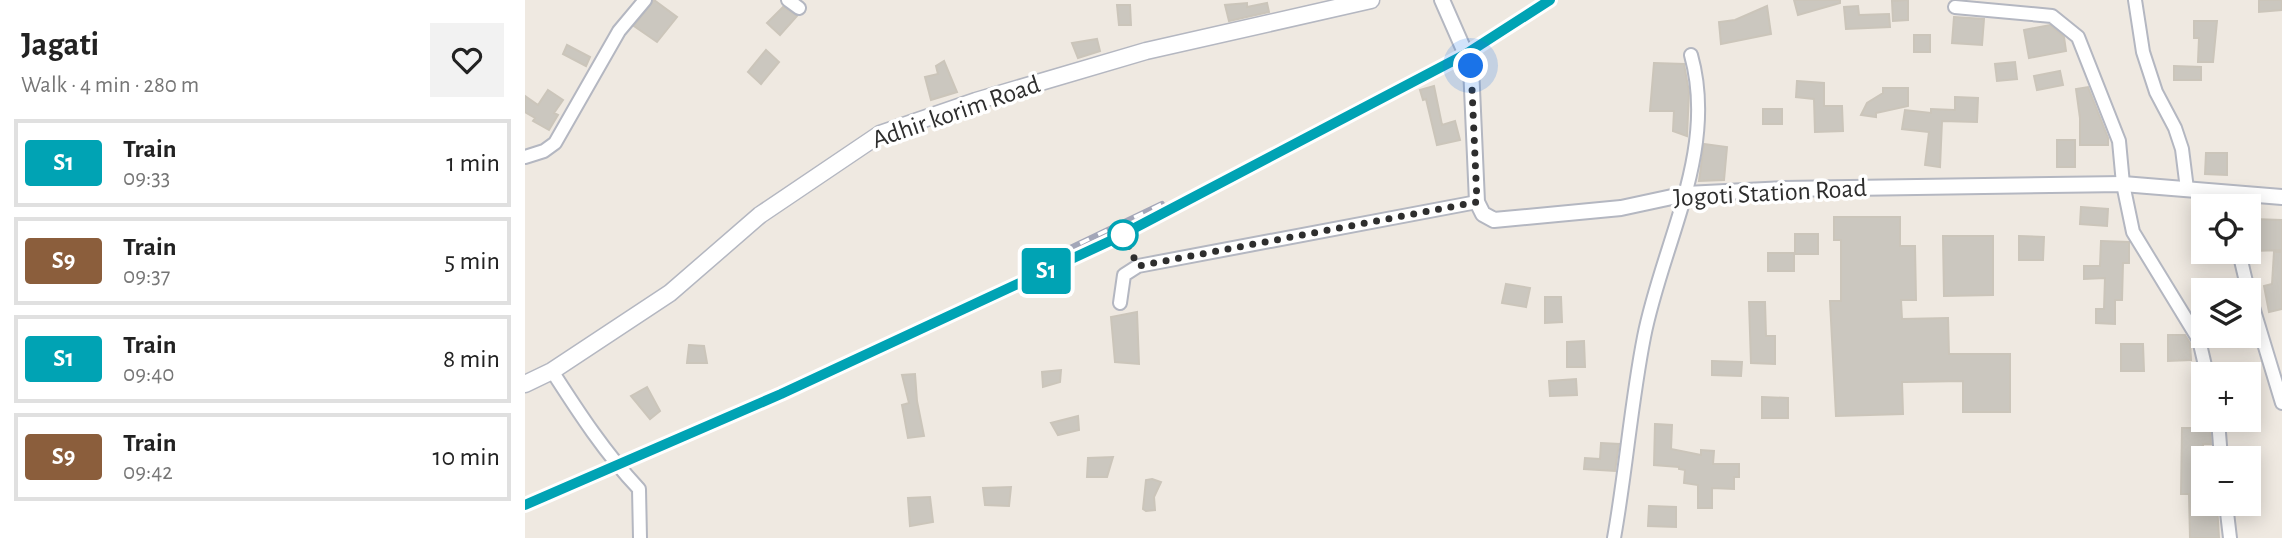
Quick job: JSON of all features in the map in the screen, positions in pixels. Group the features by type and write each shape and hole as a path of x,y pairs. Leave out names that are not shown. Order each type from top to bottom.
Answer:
{"main road":[{"name":"Adhir korim Road","path":"525,384 552,371 670,293 760,215 880,134 976,100 1146,51 1371,0"}],"street":[{"path":"525,157 544,151 555,143 618,31 645,0"},
{"path":"788,0 799,8"},
{"path":"1120,303 1120,287 1124,275 1138,266 1477,202 1471,66 1442,0"},
{"path":"2135,0 2143,52 2156,92 2175,128 2182,149 2187,189"},
{"path":"1955,8 2052,16 2078,37 2119,141 2123,184 2133,232 2199,340 2204,362"},
{"path":"1614,538 1644,334 1686,194 1699,116 1698,78 1691,55"},
{"name":"Jogoti Station Road","path":"1477,202 1483,214 1494,220 1621,208 1686,194 1810,188 2123,184 2187,189 2207,194"},
{"name":"Jogoti Station Road","path":"2261,198 2282,197"},
{"path":"2261,334 2282,403"},
{"path":"552,371 585,422 639,489 640,538"},
{"path":"2227,516 2230,538"}],"building":[{"path":"654,0 677,17 657,42 634,26"},
{"path":"1794,0 1840,0 1840,3 1798,15"},
{"path":"1908,0 1908,20 1893,21 1892,1"},
{"path":"2259,0 2282,0 2282,10 2259,12"},
{"path":"1247,3 1247,7 1267,3 1269,12 1229,21 1225,5"},
{"path":"1117,5 1130,5 1131,25 1119,25"},
{"path":"1767,6 1771,34 1721,44 1719,22 1735,20"},
{"path":"1858,6 1859,15 1889,14 1890,27 1846,29 1844,7"},
{"path":"783,7 797,16 780,35 767,23"},
{"path":"1954,17 1984,19 1982,45 1952,43"},
{"path":"2194,21 2217,21 2213,62 2198,62 2199,38 2194,38"},
{"path":"2050,25 2064,37 2066,51 2029,58 2024,30"},
{"path":"1914,35 1930,35 1930,52 1914,52"},
{"path":"1097,39 1100,51 1078,58 1072,43"},
{"path":"567,45 590,57 586,66 563,54"},
{"path":"766,50 779,62 761,84 748,72"},
{"path":"944,61 957,92 931,100 925,77 938,74 936,66"},
{"path":"2015,62 2017,79 1997,81 1995,64"},
{"path":"1654,63 1684,64 1689,92 1687,136 1673,131 1674,111 1650,111"},
{"path":"2174,66 2201,67 2201,80 2174,80"},
{"path":"2060,71 2063,85 2037,90 2034,76"},
{"path":"1797,81 1824,83 1824,106 1842,106 1843,131 1815,132 1814,99 1796,97"},
{"path":"1434,86 1442,125 1455,121 1460,140 1437,145 1426,99 1423,100 1420,90"},
{"path":"2088,87 2108,138 2108,145 2080,145 2076,89"},
{"path":"1883,88 1908,88 1908,106 1876,113 1876,117 1861,115 1867,103 1883,93"},
{"path":"548,90 563,100 554,113 558,115 549,130 533,121 535,118 525,112 525,96 538,105"},
{"path":"1955,97 1978,98 1977,122 1942,121 1940,167 1925,165 1929,132 1902,129 1905,110 1931,113 1931,109 1955,110"},
{"path":"1763,109 1782,109 1782,124 1763,124"},
{"path":"2057,140 2075,140 2075,167 2057,167"},
{"path":"1704,144 1727,147 1724,180 1699,181"},
{"path":"2206,153 2227,153 2227,175 2205,174"},
{"path":"2081,207 2108,209 2107,226 2080,224"},
{"path":"1834,217 1900,217 1900,246 1915,246 1916,300 1901,300 1902,319 1948,318 1949,354 2010,354 2010,412 1963,412 1963,381 1902,382 1903,414 1836,416 1830,301 1841,301 1841,240 1834,240"},
{"path":"2261,219 2282,220 2282,250 2261,251"},
{"path":"1795,234 1818,234 1818,254 1795,254"},
{"path":"1943,236 1993,236 1993,295 1944,296"},
{"path":"2019,236 2044,237 2043,260 2019,260"},
{"path":"2101,241 2129,242 2129,263 2123,263 2122,300 2115,300 2115,324 2096,323 2096,309 2104,309 2105,278 2084,279 2084,266 2100,266"},
{"path":"2274,252 2282,252 2282,309 2269,312 2264,286 2272,284"},
{"path":"1768,253 1794,253 1794,271 1768,271"},
{"path":"1506,284 1530,288 1526,307 1502,303"},
{"path":"1545,297 1561,297 1562,322 1545,323"},
{"path":"1749,302 1765,302 1766,336 1775,336 1775,364 1751,363"},
{"path":"1137,312 1139,364 1115,362 1111,317"},
{"path":"2168,335 2185,335 2190,343 2191,360 2168,361"},
{"path":"1584,341 1585,367 1567,367 1567,342"},
{"path":"2121,344 2143,344 2144,371 2121,371"},
{"path":"689,345 704,346 707,363 687,363"},
{"path":"1712,361 1742,362 1741,376 1712,375"},
{"path":"1061,370 1060,382 1043,387 1042,372"},
{"path":"915,374 924,436 908,438 902,405 909,403 902,375"},
{"path":"1576,379 1577,395 1550,396 1549,381"},
{"path":"647,387 660,411 650,419 631,396"},
{"path":"1762,397 1788,398 1788,418 1762,418"},
{"path":"1078,416 1079,430 1058,435 1051,423"},
{"path":"1655,424 1672,425 1671,449 1701,455 1701,450 1714,451 1713,464 1739,464 1739,477 1734,477 1734,489 1712,488 1712,508 1698,508 1698,485 1684,483 1685,470 1654,465"},
{"path":"2182,428 2191,428 2191,432 2210,432 2211,444 2191,446 2191,516 2218,516 2219,538 2190,538 2189,494 2181,494"},
{"path":"1601,443 1619,444 1615,471 1584,469 1585,458 1600,459"},
{"path":"1113,457 1107,477 1087,477 1088,458"},
{"path":"1146,480 1161,482 1154,497 1155,510 1146,511 1143,509"},
{"path":"1011,487 1009,506 985,505 983,488"},
{"path":"930,497 933,522 910,526 908,498"},
{"path":"1649,506 1676,507 1676,527 1648,526"}],"railway":[{"path":"525,505 781,394 1110,241 1466,54 1550,0"},
{"path":"1062,252 1162,204"}],"train":[{"name":"S1","path":"525,505 618,467 781,394 1110,241 1466,54 1550,0"}],"route":[{"path":"1123,235 1138,266 1477,202 1471,66"}]}
